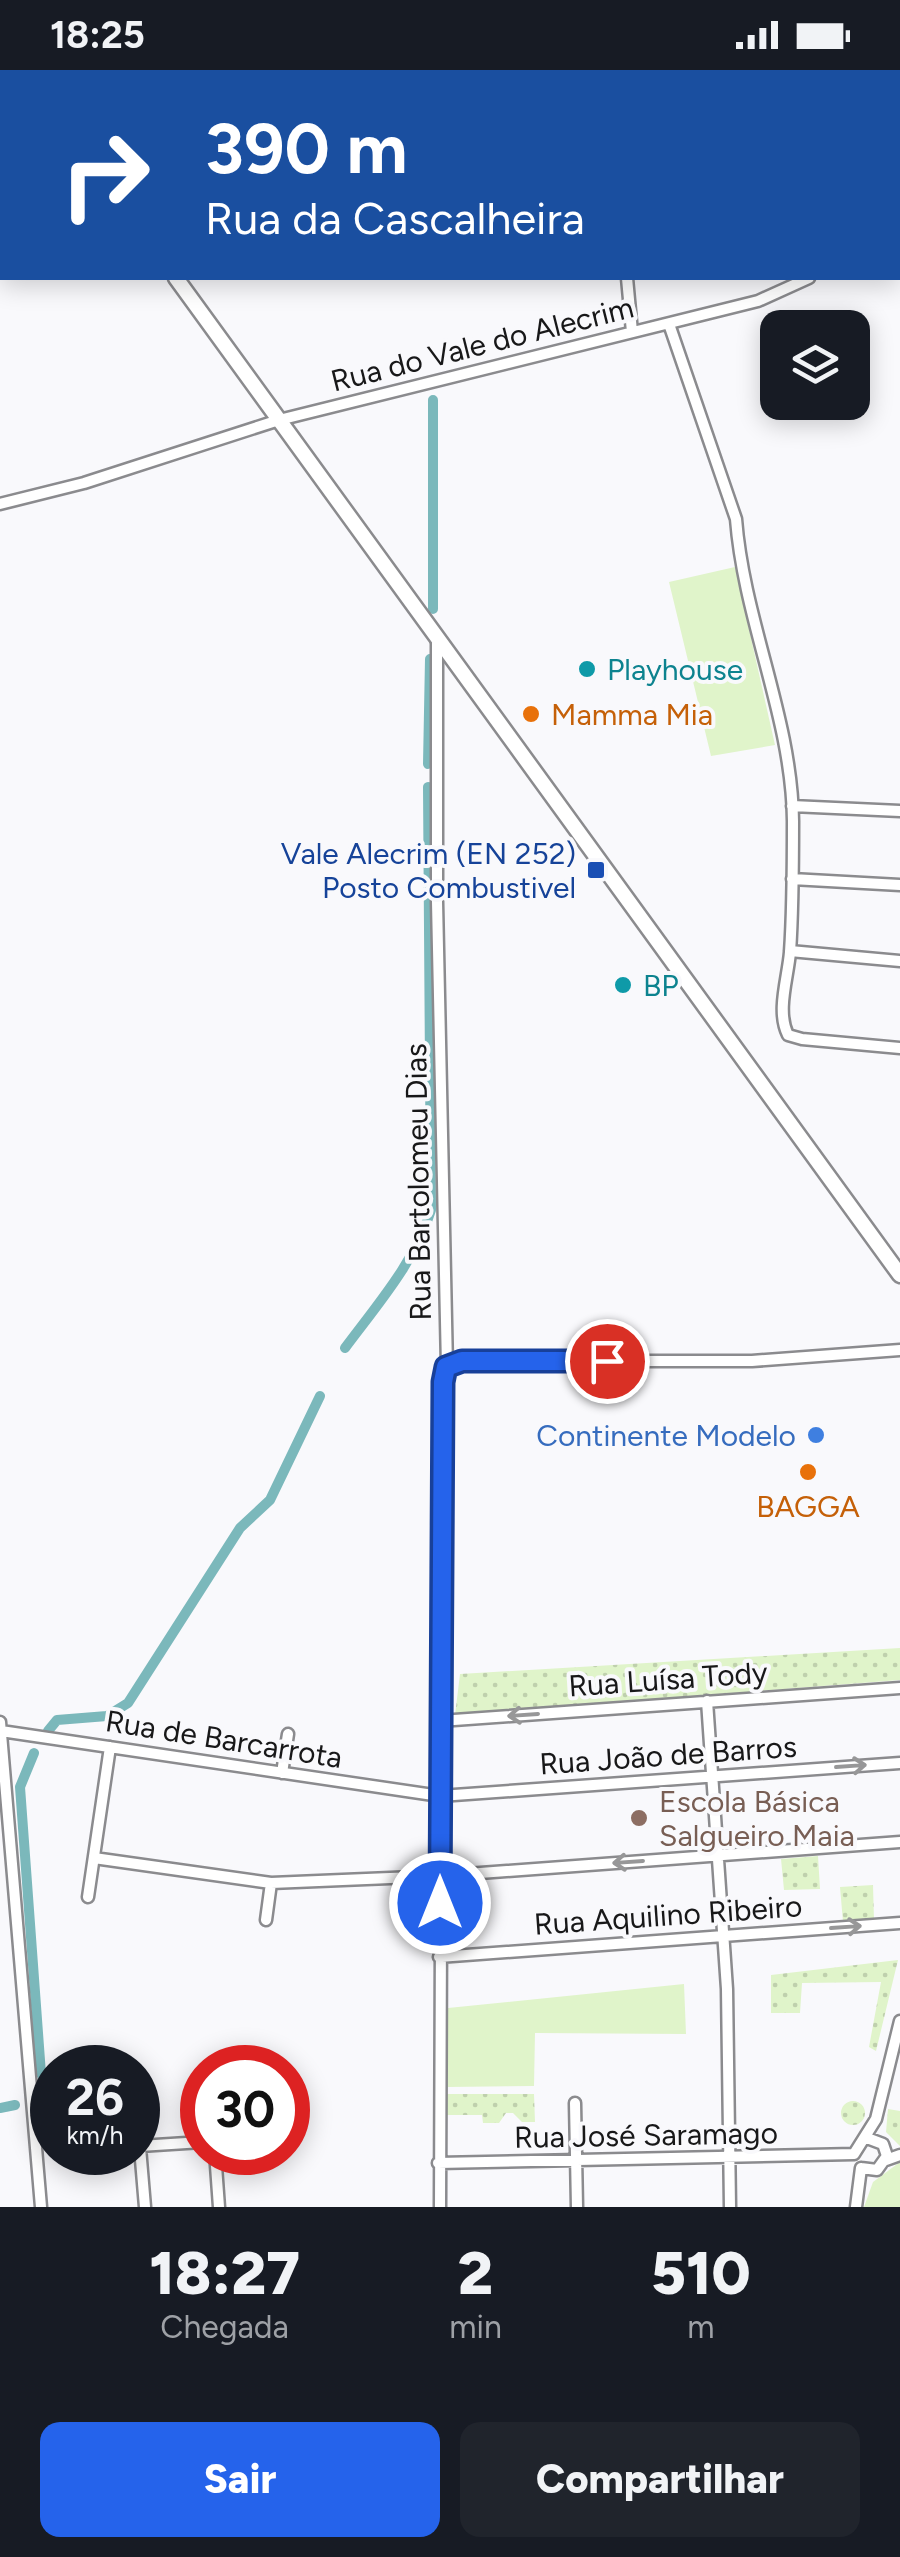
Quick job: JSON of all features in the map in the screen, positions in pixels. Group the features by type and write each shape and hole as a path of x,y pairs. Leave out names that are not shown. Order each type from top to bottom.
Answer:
{"main road":[{"path":"177,280 900,1275"}],"street":[{"path":"627,280 632,332"},
{"name":"Rua do Vale do Alecrim","path":"0,504 84,483 279,420 758,300 805,280"},
{"path":"670,324 736,519 738,552 762,659 791,764 790,952 782,1023 788,1035 900,1048"},
{"name":"Rua Bartolomeu Dias","path":"437,636 436,902 446,1367 440,1721 440,2207"},
{"path":"792,806 900,811"},
{"path":"792,879 900,886"},
{"path":"790,952 900,962"},
{"path":"446,1367 462,1361 752,1361 900,1350"},
{"name":"Rua Luísa Tody","path":"440,1721 900,1688"},
{"path":"707,1701 722,1936 730,2207"},
{"path":"0,1722 41,2207"},
{"name":"Rua de Barcarrota","path":"1,1731 440,1796"},
{"path":"282,1773 288,1734"},
{"path":"88,1897 110,1747"},
{"name":"Rua João de Barros","path":"440,1796 900,1763"},
{"path":"440,1876 900,1842"},
{"path":"94,1858 271,1883 414,1878"},
{"path":"266,1920 271,1883"},
{"name":"Rua Aquilino Ribeiro","path":"439,1957 900,1923"},
{"path":"886,2160 877,2142 876,2119 900,2021"},
{"path":"575,2103 577,2207"},
{"path":"867,2170 854,2154 877,2142"},
{"path":"877,2142 900,2154"},
{"name":"Rua José Saramago","path":"438,2163 854,2154"},
{"path":"856,2207 867,2170 900,2154"},
{"path":"142,2175 145,2207"},
{"path":"217,2175 220,2207"}],"green space":[{"path":"735,567 775,745 711,756 669,582"},
{"path":"900,1648 900,1680 455,1715 460,1674"},
{"path":"818,1856 820,1889 784,1890 781,1859"},
{"path":"873,1885 874,1920 843,1922 840,1887"},
{"path":"898,1960 876,2051 869,2047 881,1982 802,1983 800,2013 771,2013 771,1975"},
{"path":"684,1984 686,2034 535,2033 534,2086 447,2087 448,2008"},
{"path":"447,2094 534,2094 535,2122 522,2122 513,2113 506,2113 499,2123 483,2123 482,2115 447,2115"},
{"path":"853,2101 862,2104 862,2122 853,2125 844,2122 841,2113 844,2104"},
{"path":"888,2109 900,2111 900,2146 886,2132"},
{"path":"900,2162 900,2207 864,2207 873,2182"}],"waterway":[{"path":"433,400 433,609"},
{"path":"428,764 430,659"},
{"path":"345,1348 405,1265 431,1210 428,787"},
{"path":"48,1731 57,1720 107,1716 128,1703 240,1528 270,1500 320,1396"},
{"path":"34,1753 20,1787 39,2045"},
{"path":"0,2108 15,2105"}],"place":[{"name":"Playhouse","path":"587,669"},
{"name":"Mamma Mia","path":"531,714"},
{"name":"Vale Alecrim (EN 252) Posto Combustivel","path":"596,870"},
{"name":"BP","path":"623,985"},
{"name":"Continente Modelo","path":"816,1435"},
{"name":"BAGGA","path":"808,1472"},
{"name":"Escola Básica Salgueiro Maia","path":"639,1818"}],"route":[{"path":"440,1903 446,1367 462,1361 607,1361"}]}
